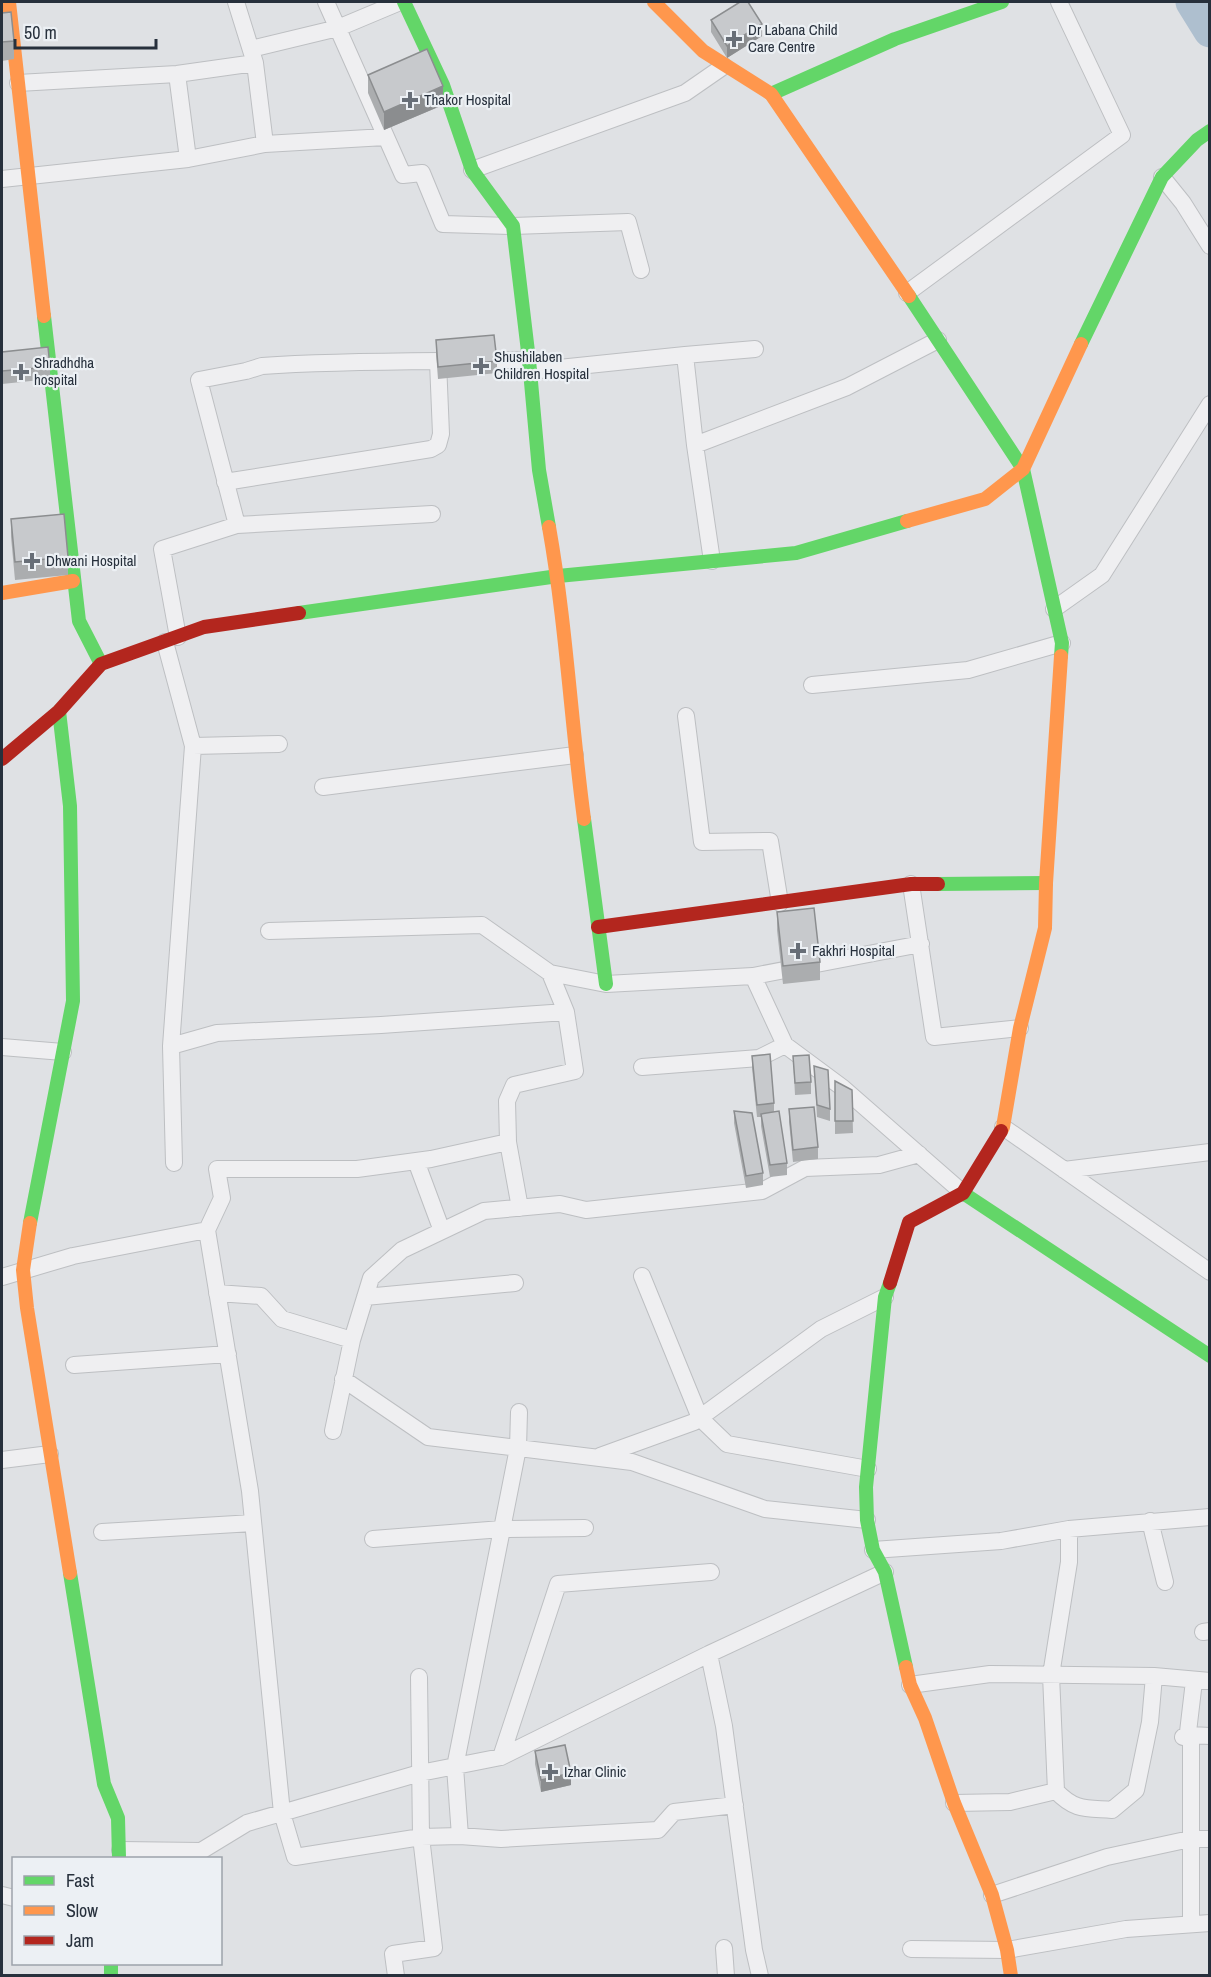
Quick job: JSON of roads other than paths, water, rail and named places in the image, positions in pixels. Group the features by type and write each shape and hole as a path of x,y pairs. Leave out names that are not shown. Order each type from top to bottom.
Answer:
{"street":[{"path":"9,2 73,581 79,621 100,664"},
{"path":"236,2 253,56 265,144"},
{"path":"327,2 403,175 422,173 443,224 513,226 628,222 641,270"},
{"path":"18,83 177,74 253,56 338,28 402,2 443,84 472,170 513,226 539,470 558,576 575,755 606,984"},
{"path":"654,2 710,57 753,80 771,94 908,293 1023,469 1062,643 1045,928 1020,1028 1003,1127 963,1193 909,1222 885,1297 866,1487 867,1520 873,1550 885,1572 910,1685 925,1718 954,1803 992,1895 1007,1950 1011,1976"},
{"path":"771,94 895,39 1002,2"},
{"path":"908,293 1122,135 1059,2"},
{"path":"472,170 685,93 724,66"},
{"path":"177,74 188,159"},
{"path":"2,759 59,711 100,664 204,627 558,576 796,553 985,499 1023,469 1065,376 1162,177 1209,130"},
{"path":"2,179 188,159 265,144 385,137"},
{"path":"1162,177 1183,203 1209,246"},
{"path":"695,445 847,387 938,339"},
{"path":"237,525 199,380 262,366 391,361 529,366 755,349"},
{"path":"685,355 712,561"},
{"path":"225,482 431,449 438,445 441,434 438,362"},
{"path":"1054,609 1102,575 1209,404"},
{"path":"174,1163 171,1046 193,746 171,639 162,549 237,525 432,514"},
{"path":"2,593 73,581"},
{"path":"812,685 968,670 1062,643"},
{"path":"59,711 70,806 73,1001 37,1181 23,1270 27,1308 92,1716 104,1784 118,1818 120,1854 201,1851 247,1823 420,1773 501,1757 709,1654 885,1572"},
{"path":"686,716 702,842 770,841 780,903"},
{"path":"193,746 279,744"},
{"path":"323,787 575,755"},
{"path":"598,927 911,884 1046,883"},
{"path":"911,884 934,1037 1020,1028"},
{"path":"269,931 482,925 550,973 606,984 753,976 921,944"},
{"path":"520,1208 508,1142 507,1101 514,1085 575,1071 566,1012 550,973"},
{"path":"753,976 785,1045 843,1088 963,1193 1209,1356"},
{"path":"171,1046 217,1033 381,1025 566,1012"},
{"path":"642,1067 759,1058 785,1045"},
{"path":"2,1047 63,1052"},
{"path":"1003,1127 1207,1269"},
{"path":"508,1142 416,1161 357,1169 217,1169 222,1198 207,1230 253,1523 282,1813 295,1857 421,1837 460,1836 501,1839 658,1830 674,1812 735,1805"},
{"path":"1064,1170 1209,1152"},
{"path":"333,1431 352,1340 371,1278 402,1250 484,1211 560,1204 586,1210 762,1191 805,1168 879,1165 918,1154"},
{"path":"416,1161 442,1231"},
{"path":"2,1277 74,1256 207,1230"},
{"path":"642,1276 700,1418 727,1444 868,1469"},
{"path":"365,1297 515,1283"},
{"path":"217,1293 261,1296 282,1319 352,1340"},
{"path":"595,1457 694,1422 821,1329 885,1297"},
{"path":"74,1365 228,1354"},
{"path":"343,1379 428,1437 632,1462 765,1509 867,1520"},
{"path":"460,1836 455,1767 518,1448 519,1412"},
{"path":"2,1460 50,1454"},
{"path":"873,1550 1002,1541 1069,1529 1209,1517"},
{"path":"1150,1521 1165,1582"},
{"path":"102,1532 253,1523"},
{"path":"373,1539 502,1529 585,1528"},
{"path":"1069,1529 1069,1562 1051,1675 1056,1791 1068,1803 1083,1808 1112,1810 1136,1790 1150,1722 1154,1676"},
{"path":"501,1757 558,1584 711,1572"},
{"path":"709,1654 724,1726 754,1950 760,1976"},
{"path":"910,1685 990,1674 1154,1676 1202,1681 1187,1736 1191,1923"},
{"path":"396,1976 393,1954 434,1948 421,1837 419,1677"},
{"path":"1187,1736 1209,1736"},
{"path":"954,1803 1010,1802 1056,1791"},
{"path":"992,1895 1107,1857 1190,1839 1209,1839"},
{"path":"911,1949 1007,1950 1126,1929 1209,1923"},
{"path":"724,1948 726,1976"}],"waterway":[{"path":"1192,2 1210,31"}],"place":[{"name":"Dr Labana Child Care Centre","path":"734,39"},
{"name":"Thakor Hospital","path":"410,100"},
{"name":"Shushilaben Children Hospital","path":"481,366"},
{"name":"Shradhdha hospital","path":"21,372"},
{"name":"Dhwani Hospital","path":"32,561"},
{"name":"Fakhri Hospital","path":"798,951"},
{"name":"Izhar Clinic","path":"550,1772"}]}
